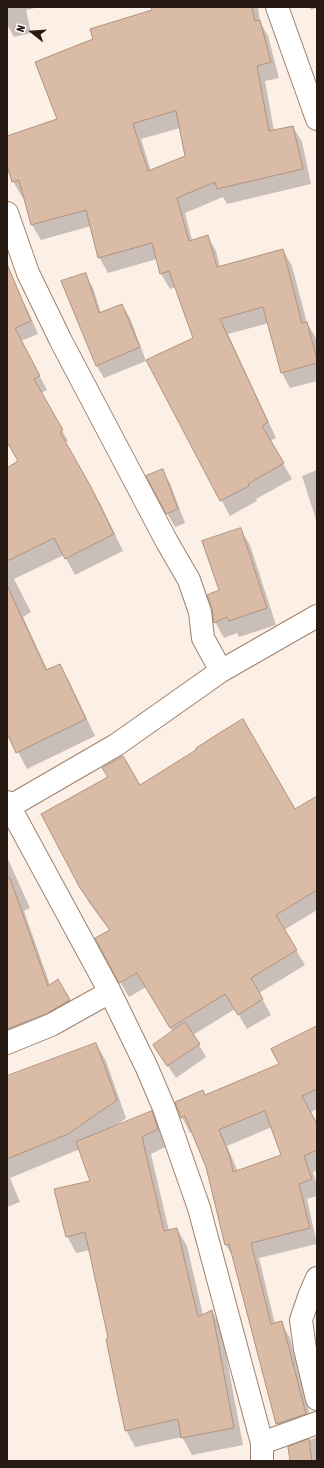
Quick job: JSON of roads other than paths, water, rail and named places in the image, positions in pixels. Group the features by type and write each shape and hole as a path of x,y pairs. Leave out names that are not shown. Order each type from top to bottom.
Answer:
{"street":[{"path":"277,7 317,119"},
{"path":"7,213 28,273 61,341 167,542 189,580 200,612 203,638 221,671"},
{"path":"317,616 221,671 116,745 8,805 110,992 147,1068 161,1101 199,1208 262,1452 317,1423"},
{"path":"7,1043 51,1025 110,992"},
{"path":"317,1278 301,1320 305,1349 317,1399"}]}
